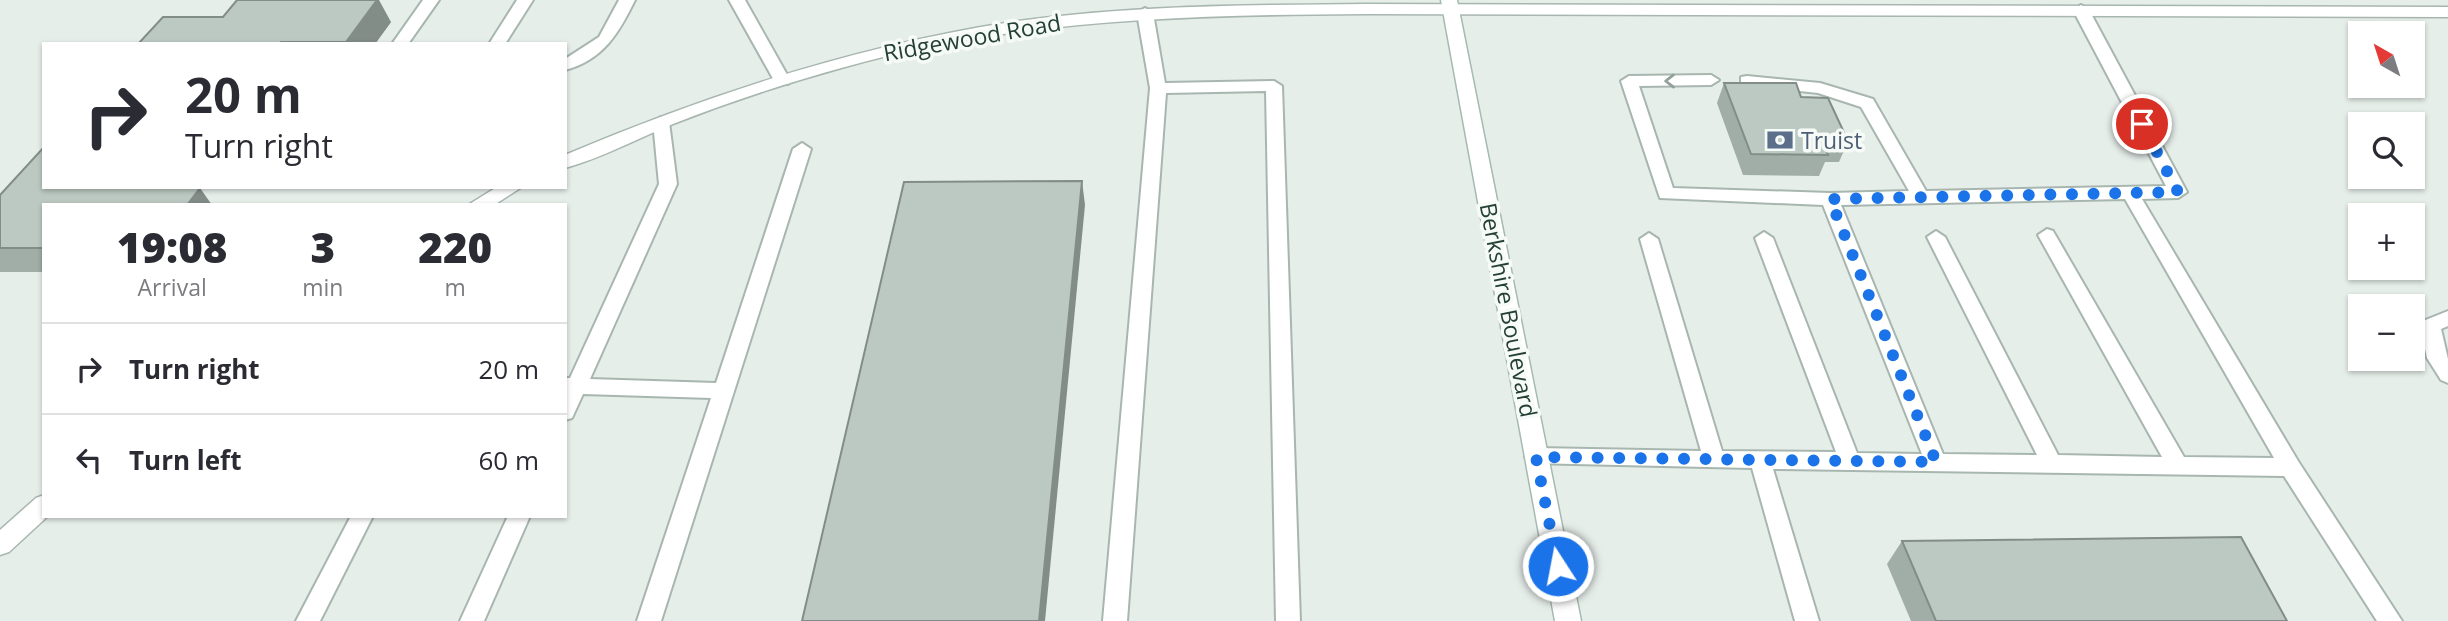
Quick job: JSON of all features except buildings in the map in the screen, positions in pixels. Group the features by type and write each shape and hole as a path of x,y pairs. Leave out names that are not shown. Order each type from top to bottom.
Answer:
{"street":[{"name":"Ridgewood Road","path":"567,161 661,122 782,80 879,53 1010,27 1145,13 1450,4 2448,12"},
{"name":"Berkshire Boulevard","path":"1450,4 1568,621"},
{"path":"482,203 509,189"},
{"path":"0,545 42,507"}],"lane":[{"path":"401,42 430,0"},
{"path":"498,42 526,0"},
{"path":"567,64 594,53 606,43 627,0"},
{"path":"737,0 782,80"},
{"path":"1711,80 1629,81 1666,194 1830,199 2178,192 2081,10"},
{"path":"1115,621 1158,88 1145,13"},
{"path":"1747,81 1820,88 1867,103 1921,197"},
{"path":"1158,88 1274,86 1288,621"},
{"path":"567,403 571,386 668,184 661,122"},
{"path":"649,621 802,149"},
{"path":"2130,193 2290,467 2390,621"},
{"path":"1830,199 1936,462"},
{"path":"2047,235 2178,465"},
{"path":"1936,237 2052,464"},
{"path":"1764,238 1850,461"},
{"path":"1649,239 1714,459"},
{"path":"2448,318 2430,326 2437,358 2448,375"},
{"path":"571,386 723,391"},
{"path":"1536,457 2290,467"},
{"path":"1760,460 1807,621"},
{"path":"308,621 361,518"},
{"path":"472,621 518,518"}],"place":[{"name":"Truist","path":"1780,140"}],"route":[{"path":"1558,566 1536,457 1936,462 1830,199 2178,192 2142,124"}]}
